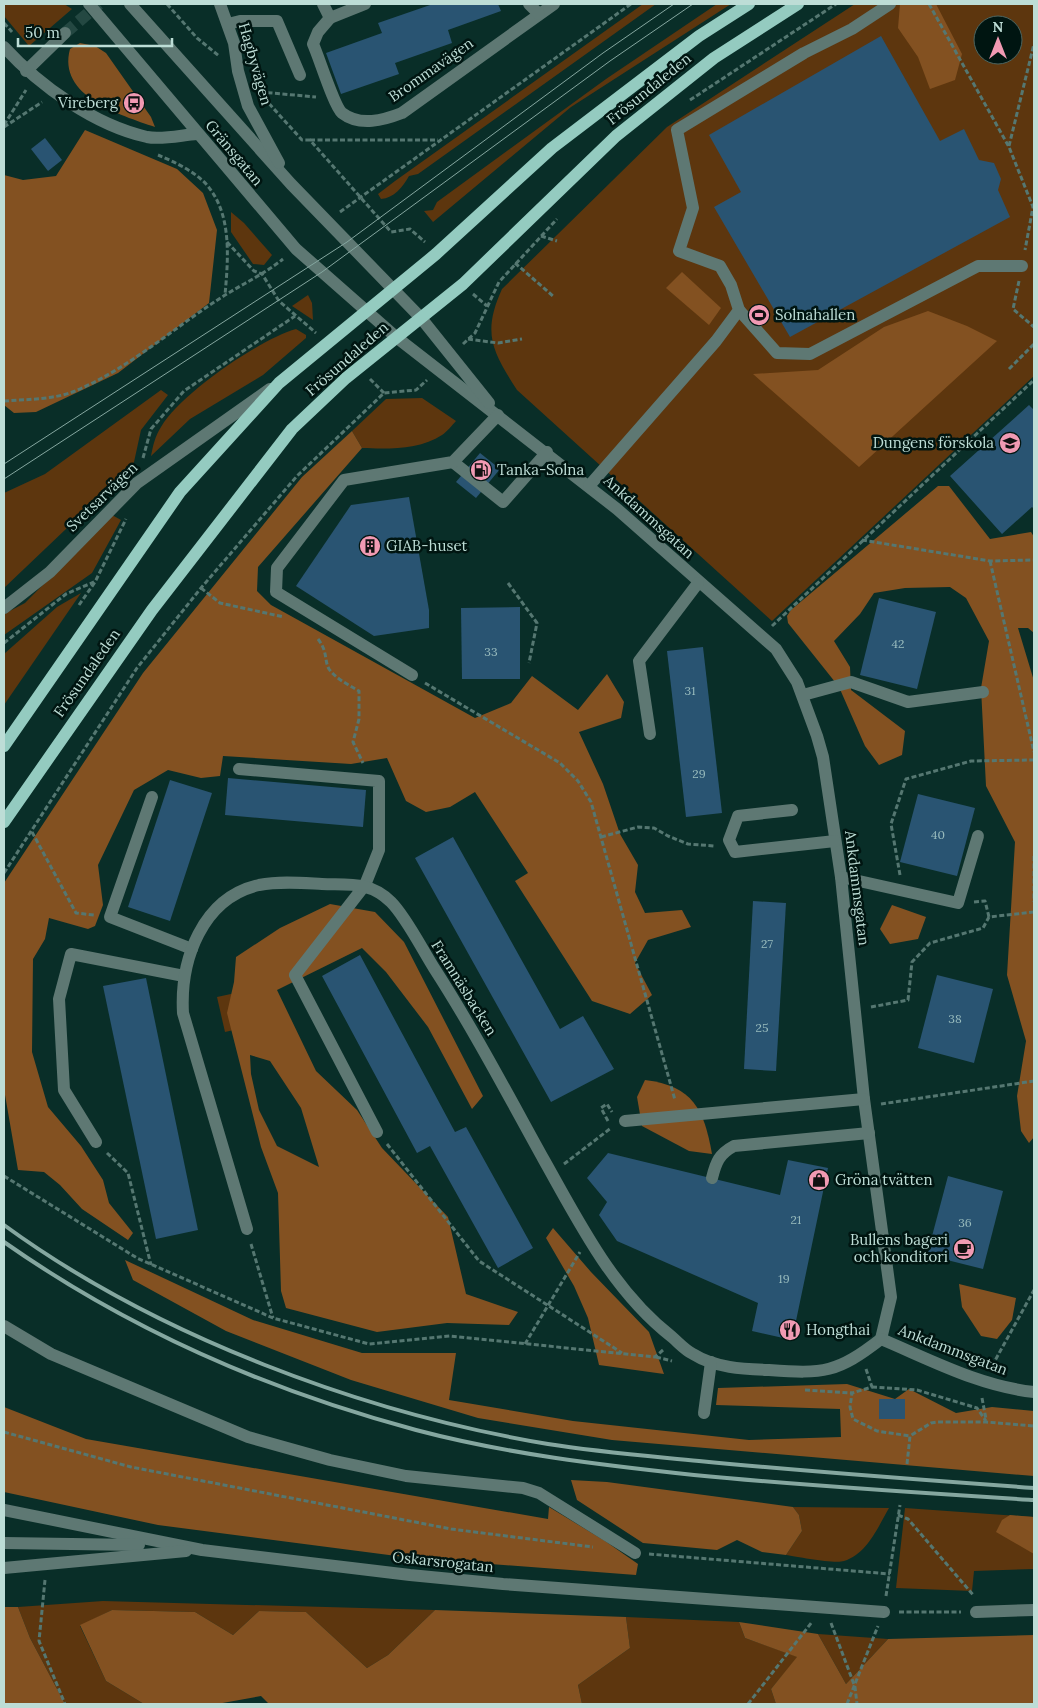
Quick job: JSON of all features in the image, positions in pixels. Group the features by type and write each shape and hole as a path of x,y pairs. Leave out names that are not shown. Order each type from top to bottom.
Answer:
{"main road":[{"name":"Frösundaleden","path":"4,746 180,492 279,383 441,250 552,148 699,36 749,4"},
{"name":"Frösundaleden","path":"4,822 152,610 292,429 346,378 463,284 616,136 714,58 798,4"}],"street":[{"name":"Gränsgatan","path":"89,4 296,249 396,337"},
{"name":"Gränsgatan","path":"130,4 291,184 421,318"},
{"name":"Hagbyvägen","path":"220,4 234,43 238,71 248,106 291,184"},
{"path":"323,4 330,18 365,4"},
{"path":"530,4 539,14"},
{"name":"Brommavägen","path":"330,18 318,32 314,44 335,99 342,113 358,120 381,121 402,113 554,4"},
{"path":"890,4 852,28 804,53 677,130 693,208 679,251 720,266 731,286 739,310 777,353 810,354 978,266 1022,266"},
{"path":"228,24 240,21 277,21 300,75"},
{"path":"26,71 65,33"},
{"path":"4,47 26,71 104,122 149,138 197,134"},
{"path":"589,486 716,342 739,310"},
{"name":"Ankdammsgatan","path":"421,318 498,415"},
{"name":"Ankdammsgatan","path":"396,337 589,486 776,649 803,695 823,757 841,877 865,1102 891,1297 881,1339 985,1383 1006,1389 1034,1392"},
{"name":"Svetsarvägen","path":"4,608 50,572 137,483 279,383"},
{"path":"412,675 276,592 277,568 344,480 453,462 498,415"},
{"path":"453,462 503,502 546,452"},
{"path":"650,734 640,660 698,583"},
{"path":"803,695 851,682 908,702 984,692"},
{"path":"239,769 379,781 379,850 365,885 295,975 377,1132"},
{"path":"152,796 110,917 192,949"},
{"path":"792,810 738,816 729,840 735,852 835,841"},
{"path":"841,877 958,903 978,836"},
{"path":"247,1229 183,1014 181,991 192,949 202,926 214,910 224,900 239,892 260,885 284,883 365,885"},
{"name":"Framnäsbacken","path":"365,885 392,904 460,1009 588,1238 627,1295 656,1325 693,1354 711,1362 731,1368 806,1373 840,1367 881,1339"},
{"path":"96,1142 64,1090 59,999 71,954 184,976"},
{"path":"625,1121 865,1102"},
{"path":"712,1178 716,1160 734,1146 869,1133"},
{"path":"4,1326 51,1354 248,1437 330,1460 406,1476 523,1488 539,1494 635,1552"},
{"path":"704,1413 711,1362"},
{"name":"Oskarsrogatan","path":"4,1510 202,1550 503,1584 825,1606 884,1612"},
{"path":"4,1543 146,1545 202,1550"},
{"path":"4,1568 202,1550"},
{"path":"976,1612 1034,1610"}],"path":[{"path":"340,211 631,4"},
{"path":"928,4 1009,147 1033,206 1013,309 1034,327"},
{"path":"1009,147 1034,44"},
{"path":"4,126 28,87"},
{"path":"259,92 335,99"},
{"path":"4,126 43,102 50,108"},
{"path":"310,140 439,140"},
{"path":"154,154 181,165 210,188 222,216 227,242 224,295"},
{"path":"360,198 380,217 391,232 410,229 418,235"},
{"path":"541,236 557,241"},
{"path":"227,242 254,271 262,274 279,301 314,332"},
{"path":"4,400 54,398 82,389 124,364 224,295 262,274 282,260"},
{"path":"463,344 475,333 498,282 516,263 553,296"},
{"path":"474,295 487,306"},
{"path":"142,458 151,429 184,391 295,316"},
{"path":"468,339 498,343 522,339"},
{"path":"1009,369 1034,344"},
{"path":"4,873 137,668 297,476 384,393 416,390 429,378"},
{"path":"761,637 861,540 1034,380"},
{"path":"374,384 384,393"},
{"path":"861,540 990,562 1034,560"},
{"path":"990,562 1034,752"},
{"path":"4,643 66,594 94,582"},
{"path":"508,583 537,623 528,663"},
{"path":"202,588 220,603 285,618"},
{"path":"316,635 326,648 329,668 342,682 359,691 359,719 353,742 372,780"},
{"path":"412,675 560,763 578,781 591,802 680,1116"},
{"path":"885,887 901,883 891,824 906,779 971,761 1034,760"},
{"path":"601,837 638,827 654,828 688,844 714,846 735,852"},
{"path":"31,832 76,913 110,917"},
{"path":"1034,856 1034,902"},
{"path":"855,1010 908,1000 912,962 930,943 983,928 989,917 985,901 958,903"},
{"path":"989,917 1034,912"},
{"path":"865,1102 1034,1081"},
{"path":"552,1173 612,1127"},
{"path":"377,1132 479,1261 622,1354"},
{"path":"96,1142 128,1173 151,1264"},
{"path":"4,1176 137,1258 273,1318 369,1344 450,1336 655,1357 675,1340"},
{"path":"247,1229 273,1318"},
{"path":"525,1344 588,1238"},
{"path":"991,1368 1034,1290"},
{"path":"860,1354 872,1387"},
{"path":"986,1422 977,1408 917,1390 872,1387 852,1393 850,1407 853,1419 877,1431 910,1436 931,1423 986,1422 1034,1426"},
{"path":"981,1391 986,1422"},
{"path":"4,1432 141,1469 452,1529 596,1548"},
{"path":"906,1464 910,1436"},
{"path":"847,1704 884,1612 900,1505"},
{"path":"884,1612 976,1612 974,1595 908,1519 898,1515"},
{"path":"635,1552 890,1574"},
{"path":"46,1564 39,1641 65,1704"},
{"path":"825,1606 855,1687 857,1704"},
{"path":"748,1704 825,1606"}],"shaded area":[{"path":"4,4 64,4 72,9 29,46 4,16"},
{"path":"643,4 656,4 418,174 409,176 401,188 390,197 381,199 378,194 395,181"},
{"path":"717,4 731,4 571,107 433,222 424,211 433,210 437,202 606,79"},
{"name":"Solnahallen","path":"855,4 1034,4 1034,376 772,621 517,390 496,353 491,330 492,318 502,289 667,127"},
{"path":"900,4 936,4 962,54 955,80 930,89 918,57 898,28"},
{"path":"80,43 95,46 106,53 151,117 155,127 109,109 94,101 82,91 73,79 68,65 70,49"},
{"path":"85,130 177,169 203,193 217,230 209,303 118,373 36,412 14,413 4,405 4,175 23,180 56,176"},
{"path":"231,212 244,223 272,255 264,265 253,264 231,232"},
{"path":"682,272 721,308 709,325 666,288"},
{"path":"308,295 312,303 313,320 292,306"},
{"path":"928,311 967,326 997,341 859,467 753,374 818,370 884,327"},
{"path":"296,329 306,335 306,338 263,375 190,419 151,456 154,441 159,430 185,399 222,369 242,356 262,344"},
{"path":"161,390 168,395 141,430 134,462 129,469 4,588 4,493 45,474"},
{"path":"422,398 456,421 444,434 424,444 403,448 362,448 352,431 386,399"},
{"path":"352,431 362,448 258,567 257,591 271,605 475,718 511,703 532,676 578,710 607,674 624,702 621,718 579,732 603,784 620,834 638,865 635,892 645,913 682,910 691,927 648,940 635,963 652,995 630,1014 592,1001 515,881 528,873 475,792 450,807 426,812 406,801 387,758 351,764 223,756 220,776 201,778 168,770 134,790 98,865 103,905 95,926 88,929 49,918 45,939 33,959 32,1052 48,1107 81,1146 103,1180 109,1203 133,1233 128,1240 82,1209 60,1185 44,1172 18,1170 4,1089 4,883 143,673 302,477"},
{"path":"938,486 949,486 990,539 1031,532 1034,537 1034,633 1028,628 1018,628 1034,681 1034,1137 1029,1143 1021,1131 1017,1096 1026,1041 1007,975 1015,842 986,786 981,688 989,641 966,598 950,587 905,588 874,593 860,614 834,641 850,667 851,690 905,731 902,755 879,765 865,746 839,687 788,623 787,616 791,610"},
{"path":"112,515 121,520 92,573 4,635 4,614 25,603"},
{"path":"81,593 4,705 4,654 57,607"},
{"path":"330,904 375,912 404,942 483,1096 472,1109 428,1027 386,972 362,948 277,990 316,1071 357,1110 382,1148 448,1217 466,1294 518,1312 509,1325 447,1323 377,1332 286,1308 281,1291 278,1193 261,1147 227,1013 234,982 236,957 280,928","holes":["250,1055 270,1061 301,1108 319,1167 277,1146 259,1110 251,1074"]},
{"path":"892,905 926,917 918,939 890,944 880,929"},
{"path":"240,992 247,1027 225,1032 217,997"},
{"path":"645,1080 675,1088 694,1102 705,1124 712,1154 689,1151 642,1126 637,1097"},
{"path":"553,1228 591,1272 649,1332 664,1374 599,1365 588,1318 574,1286 546,1238"},
{"path":"125,1260 253,1320 362,1353 456,1353 449,1400 573,1421 749,1440 841,1437 840,1409 716,1405 718,1388 847,1384 895,1399 909,1389 956,1413 992,1407 1034,1411 1034,1476 612,1440 478,1418 351,1380 226,1331 133,1280"},
{"path":"959,1284 1016,1298 1012,1320 997,1339 981,1336 962,1307"},
{"path":"4,1407 86,1439 548,1519 549,1507 605,1541 638,1564 636,1575 412,1558 158,1525 4,1492"},
{"path":"571,1480 607,1482 793,1507 799,1515 802,1531 786,1555 762,1552 737,1540 717,1550 643,1543 577,1500"},
{"path":"793,1507 889,1508 871,1539 859,1552 844,1561 833,1562 786,1555 802,1531 799,1515"},
{"path":"905,1508 1034,1517 1034,1569 974,1571 972,1591 896,1588"},
{"path":"1010,1515 1034,1517 1034,1554 996,1532 1002,1520"},
{"path":"103,1601 435,1610 388,1655 367,1668 306,1612 259,1611 233,1635 195,1612 112,1610 80,1626 106,1681 144,1704 65,1704 30,1638 18,1607"},
{"path":"4,1607 18,1607 30,1638 65,1704 4,1704"},
{"path":"112,1610 195,1612 233,1635 259,1611 306,1612 367,1668 388,1655 435,1610 626,1617 630,1648 578,1685 582,1704 269,1704 261,1696 217,1704 144,1704 106,1681 80,1625"},
{"path":"626,1617 739,1622 745,1638 798,1657 771,1689 776,1704 582,1704 578,1685 630,1648"},
{"path":"739,1622 818,1634 846,1684 888,1639 1034,1635 1034,1704 776,1704 771,1689 797,1657 745,1638"},
{"path":"818,1634 888,1639 846,1684"}],"building":[{"path":"433,4 498,4 501,11 448,30 452,43 395,63 399,74 341,94 326,53 382,33 378,23"},
{"path":"881,36 940,141 964,129 979,160 994,163 1001,179 998,190 1010,217 790,337 714,207 741,192 709,135"},
{"path":"45,138 62,160 48,171 31,149"},
{"name":"Dungens förskola","path":"1029,405 1034,410 1034,509 1032,507 1002,534 950,476"},
{"path":"480,453 500,469 476,498 456,482"},
{"name":"GIAB-huset","path":"409,497 429,610 429,628 374,636 296,586 351,505"},
{"path":"879,598 936,612 917,689 860,675"},
{"path":"520,607 520,679 462,679 461,608"},
{"path":"703,647 722,813 686,817 667,651"},
{"path":"228,778 366,790 363,827 225,815"},
{"path":"170,780 212,793 170,921 128,907"},
{"path":"918,794 975,808 957,876 900,862"},
{"path":"453,837 560,1029 583,1016 614,1069 551,1102 415,858"},
{"path":"753,901 786,903 776,1071 744,1069"},
{"path":"360,955 455,1132 466,1127 533,1248 498,1268 430,1146 417,1153 322,976"},
{"path":"937,975 993,989 974,1063 918,1048"},
{"path":"146,978 198,1230 156,1239 103,986"},
{"path":"608,1153 780,1195 788,1160 828,1168 792,1340 752,1331 758,1303 617,1241 599,1215 607,1202 587,1178"},
{"path":"948,1176 1003,1191 983,1269 927,1255"},
{"path":"879,1399 905,1399 905,1419 879,1419"}],"tunnel":[{"path":"65,33 99,4"}],"tram line":[{"path":"4,464 347,242 603,53 674,4"},
{"path":"4,479 322,272 610,61 693,4"}],"railway":[{"path":"4,1225 63,1265 127,1302 194,1335 264,1365 406,1412 478,1430 548,1444 642,1456 1034,1488"},
{"path":"4,1242 100,1303 202,1354 307,1396 416,1430 519,1452 659,1471 821,1486 1034,1500"}],"place":[{"name":"Vireberg","path":"134,103"},
{"name":"Solnahallen","path":"759,315"},
{"name":"Dungens förskola","path":"1010,443"},
{"name":"Tanka-Solna","path":"481,470"},
{"name":"GIAB-huset","path":"370,546"},
{"name":"Gröna tvätten","path":"819,1180"},
{"name":"Bullens bageri och konditori","path":"964,1249"},
{"name":"Hongthai","path":"790,1330"}]}
